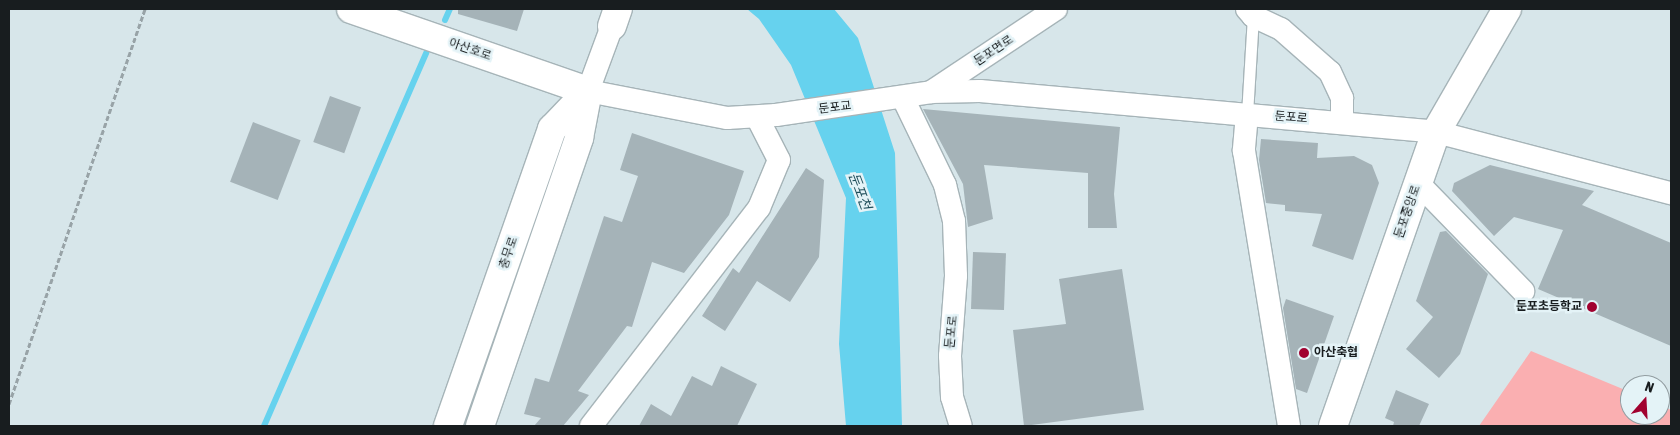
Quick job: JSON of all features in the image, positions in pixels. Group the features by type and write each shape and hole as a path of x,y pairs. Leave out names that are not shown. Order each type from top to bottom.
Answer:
{"street":[{"name":"아산호로","path":"351,9 588,90"},
{"name":"둔포면로","path":"931,92 1056,9"},
{"name":"둔포중앙로","path":"1333,426 1436,132 1507,9"},
{"path":"1250,12 1281,29 1330,72 1342,98 1342,123"},
{"name":"충무로","path":"480,426 579,138 588,90 615,17"},
{"name":"충무로","path":"448,426 552,129 588,90"},
{"name":"둔포교","path":"588,90 727,118 767,116 899,99"},
{"name":"둔포로","path":"961,426 952,397 950,356 956,276 954,221 945,185 899,99 931,92 980,91 1436,132 1671,193"},
{"path":"1247,114 1244,151 1289,426"},
{"path":"595,425 759,208 779,160 767,116"},
{"path":"1418,183 1523,291"}],"lane":[{"path":"1247,114 1250,12"}],"path":[{"path":"9,404 145,9"}],"shaded area":[{"path":"1531,351 1620,388 1620,425 1670,425 1671,410 1671,426 1479,426"}],"water":[{"name":"둔포천","path":"747,9 834,9 858,38 895,153 902,426 846,426 839,344 846,198 791,65 759,19"}],"building":[{"path":"458,9 524,9 517,31 458,14"},
{"path":"330,96 361,107 344,153 313,142"},
{"path":"923,109 1120,127 1114,194 1117,228 1088,228 1088,173 984,165 993,219 968,227 963,184"},
{"path":"253,122 301,140 278,200 230,182"},
{"path":"632,133 744,171 729,215 684,273 652,262 632,327 627,326 578,391 589,395 563,426 534,426 541,418 524,414 535,378 549,382 604,216 622,222 638,176 620,170"},
{"path":"1261,139 1318,143 1317,158 1354,156 1372,165 1379,183 1353,260 1312,246 1322,214 1285,211 1285,205 1266,203 1259,160"},
{"path":"1490,165 1594,191 1582,205 1671,243 1671,346 1538,289 1563,230 1514,217 1494,236 1452,191 1454,183"},
{"path":"806,168 824,180 819,257 790,302 757,281 725,331 702,316 733,268 739,273"},
{"path":"1446,231 1488,274 1460,354 1439,378 1406,349 1433,317 1416,301 1440,232"},
{"path":"973,252 1006,253 1004,310 971,309"},
{"path":"1122,269 1144,410 1024,426 1013,330 1066,324 1059,279"},
{"name":"아산축협","path":"1286,299 1334,316 1307,393 1296,389 1283,308"},
{"path":"721,366 757,384 737,426 639,426 651,404 671,416 692,376 712,386"},
{"path":"1396,390 1429,404 1419,426 1393,426 1394,422 1385,418"}],"waterway":[{"path":"445,20 450,9"},
{"path":"264,426 426,53"}],"place":[{"name":"둔포초등학교","path":"1592,307"},
{"name":"아산축협","path":"1304,353"}]}
